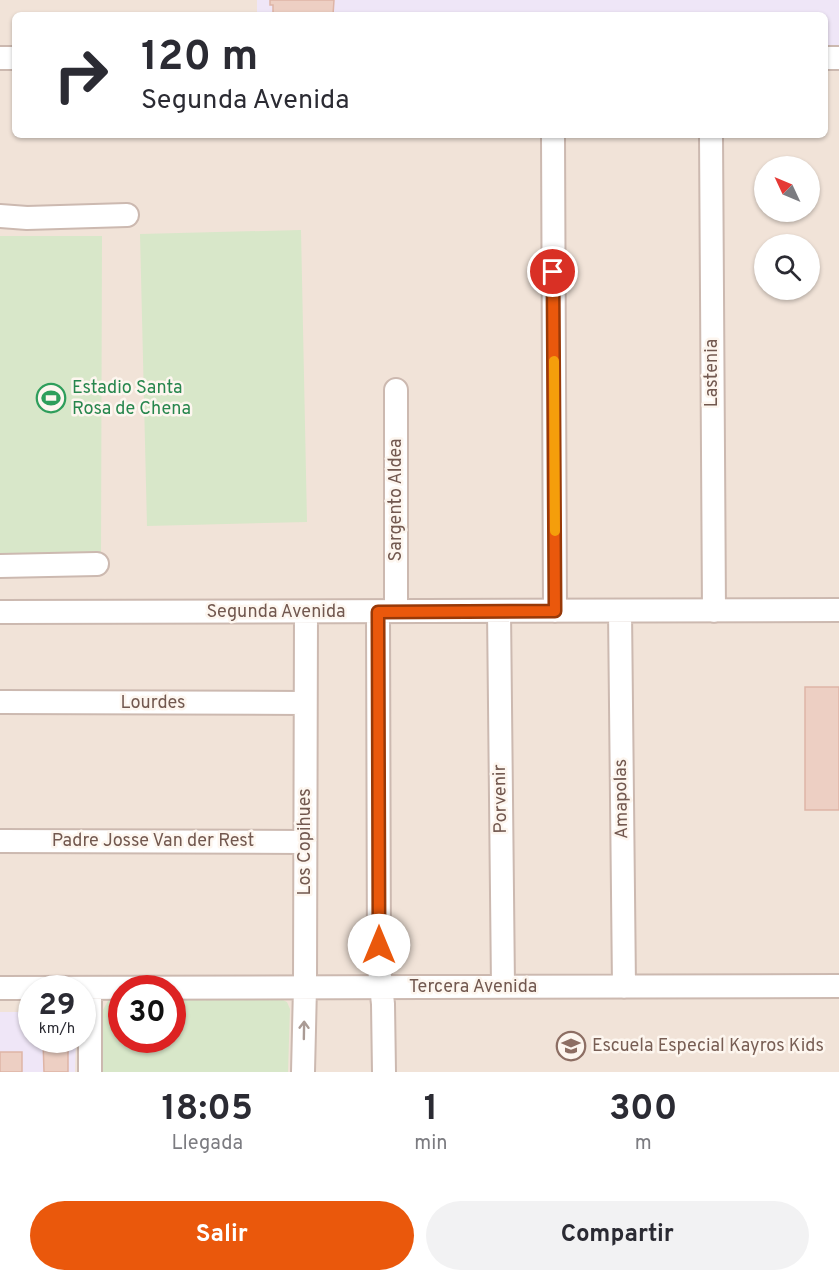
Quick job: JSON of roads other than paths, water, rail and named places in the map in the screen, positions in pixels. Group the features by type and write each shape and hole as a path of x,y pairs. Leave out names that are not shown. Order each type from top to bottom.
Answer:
{"street":[{"path":"553,138 555,611"},
{"name":"Lastenia","path":"711,138 714,611"},
{"path":"0,216 27,218 127,215"},
{"name":"Sargento Aldea","path":"384,1072 383,1004 379,968 387,611 396,390"},
{"path":"0,566 97,564"},
{"name":"Segunda Avenida","path":"0,612 839,610"},
{"name":"Porvenir","path":"499,611 503,987"},
{"name":"Amapolas","path":"620,611 624,987"},
{"name":"Los Copihues","path":"303,1072 306,612"},
{"name":"Lourdes","path":"0,702 306,704"},
{"name":"Padre Josse Van der Rest","path":"0,841 305,842"},
{"name":"Tercera Avenida","path":"96,988 839,986"},
{"name":"Tercera Avenida","path":"0,988 18,988"},
{"path":"90,1053 90,1072"}],"place":[{"name":"Estadio Santa Rosa de Chena","path":"51,398"},
{"name":"Escuela Especial Kayros Kids","path":"571,1046"}]}
